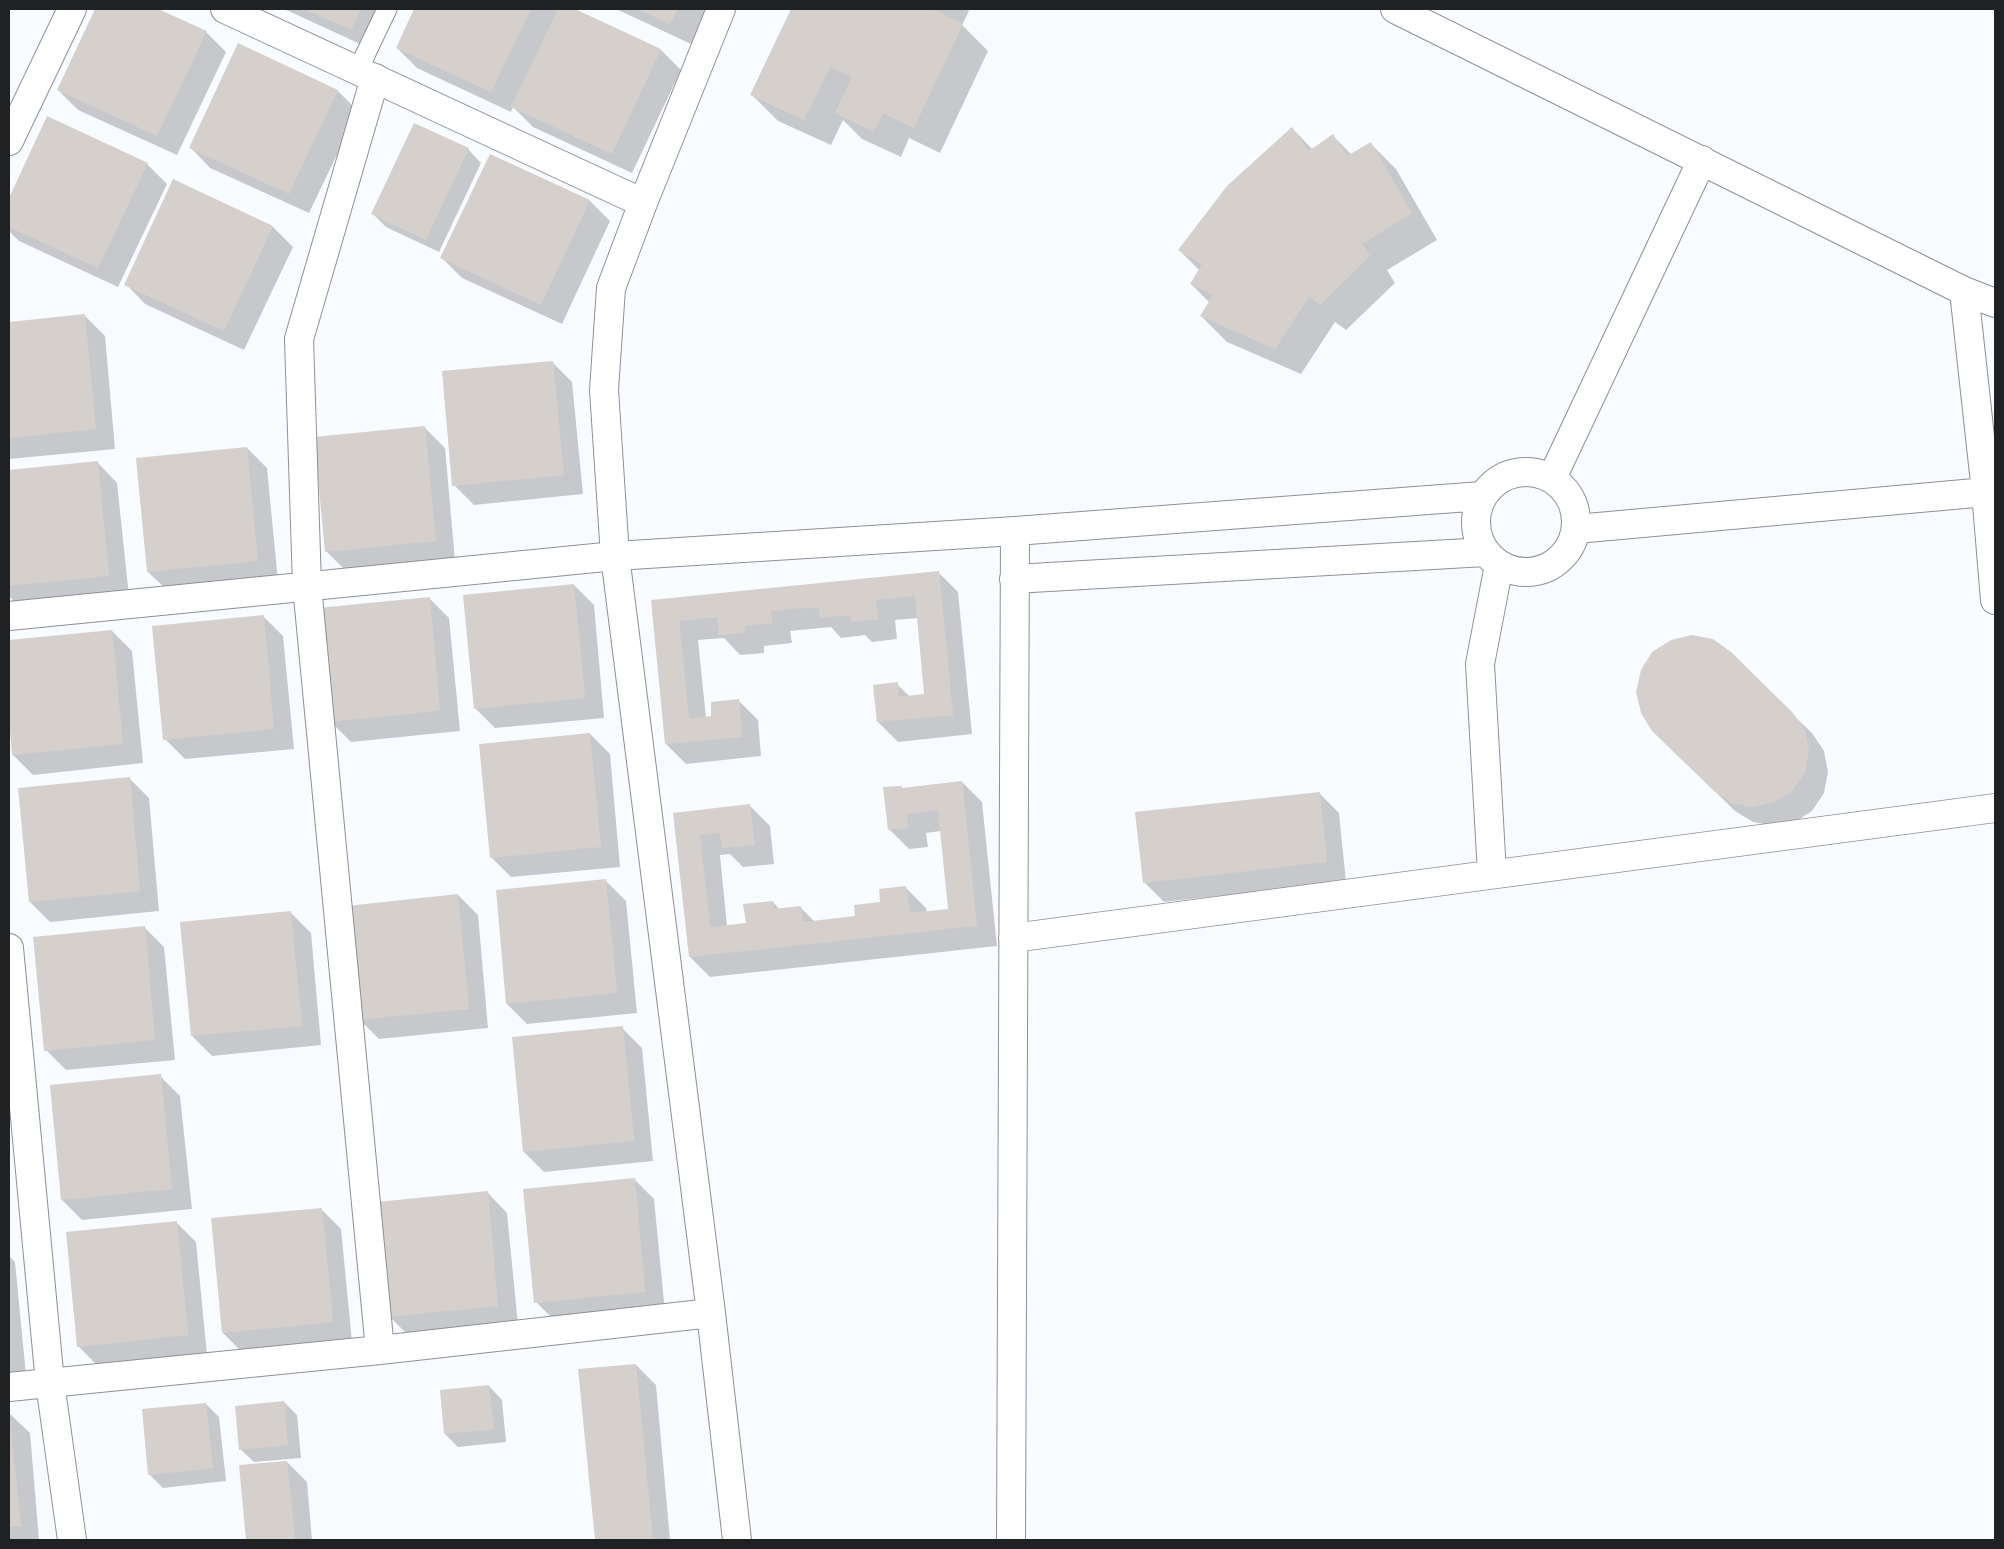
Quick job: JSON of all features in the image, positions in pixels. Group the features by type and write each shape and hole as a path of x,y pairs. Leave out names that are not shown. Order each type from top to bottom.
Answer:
{"street":[{"path":"9,141 72,9"},
{"path":"225,9 643,203"},
{"path":"721,9 611,288 604,390 615,556 711,1313 737,1540"},
{"path":"1395,9 1964,291 1995,303"},
{"path":"366,74 299,339 307,586 380,1350"},
{"path":"1552,478 1702,160"},
{"path":"1964,291 1986,492 1995,600"},
{"path":"1514,472 1534,472 1552,478 1567,492 1575,509 1576,529 1569,547 1556,562 1537,571 1518,572 1492,558 1476,534 1476,514 1482,496 1496,481 1514,472"},
{"path":"1576,529 1986,492"},
{"path":"9,616 615,556 1015,530 1482,496"},
{"path":"1011,1540 1015,530"},
{"path":"1014,579 1492,558"},
{"path":"1492,558 1480,664 1492,873"},
{"path":"1013,938 1492,873 1995,808"},
{"path":"9,948 50,1383 72,1540"},
{"path":"9,1387 380,1350 711,1313"}],"lane":[{"path":"366,74 387,9"}],"building":[{"path":"95,9 158,9 207,31 157,136 57,90"},
{"path":"305,9 361,9 351,30"},
{"path":"414,9 531,9 491,92 396,48"},
{"path":"558,9 575,9 661,49 612,154 511,107"},
{"path":"637,9 678,9 670,24"},
{"path":"791,9 932,9 963,24 914,128 883,113 874,132 835,113 852,77 830,67 804,120 750,95"},
{"path":"238,43 338,90 289,194 189,148"},
{"path":"47,116 148,163 98,268 9,227 9,198"},
{"path":"414,123 469,148 426,240 371,214"},
{"path":"1292,127 1309,151 1333,134 1347,156 1371,142 1412,213 1362,244 1370,256 1320,305 1309,297 1275,349 1200,316 1213,295 1190,284 1202,264 1178,250 1227,186"},
{"path":"490,154 590,200 541,305 440,258"},
{"path":"173,179 273,226 224,331 124,285"},
{"path":"85,314 96,429 9,438 9,322"},
{"path":"553,361 564,475 452,486 442,371"},
{"path":"425,426 436,541 325,552 314,437"},
{"path":"247,447 258,561 147,572 136,458"},
{"path":"98,461 109,576 9,586 9,470"},
{"path":"939,571 953,715 877,722 873,685 898,682 899,697 924,694 915,596 876,600 878,619 851,622 850,615 820,618 819,607 771,611 772,623 744,626 745,633 719,635 717,617 679,621 689,719 711,716 711,702 739,699 742,737 665,744 651,600"},
{"path":"574,584 585,698 474,709 463,595"},
{"path":"430,597 440,711 329,722 318,608"},
{"path":"264,615 274,729 163,740 152,626"},
{"path":"112,630 123,744 12,755 9,719 9,640"},
{"path":"1692,635 1713,639 1731,652 1792,712 1805,730 1809,751 1805,773 1792,791 1775,802 1753,807 1732,803 1714,791 1652,731 1641,713 1636,692 1641,670 1652,652 1671,640"},
{"path":"590,733 601,847 490,858 479,744"},
{"path":"130,777 140,891 29,902 18,788"},
{"path":"962,781 977,926 689,957 673,813 750,804 755,845 722,848 720,833 700,835 710,927 746,923 743,904 773,901 774,909 801,906 803,922 855,916 854,905 880,902 879,889 906,886 910,913 948,909 938,810 907,814 908,828 888,830 883,787 902,786 902,788"},
{"path":"1320,792 1327,862 1143,883 1135,812"},
{"path":"606,879 617,993 506,1004 496,890"},
{"path":"458,894 469,1009 358,1020 347,906"},
{"path":"291,911 302,1026 191,1036 180,922"},
{"path":"145,926 155,1040 44,1051 33,937"},
{"path":"623,1026 634,1141 523,1152 512,1037"},
{"path":"161,1074 172,1189 61,1200 50,1085"},
{"path":"635,1178 645,1292 534,1303 523,1189"},
{"path":"488,1191 498,1306 388,1317 377,1202"},
{"path":"322,1208 333,1322 222,1333 211,1218"},
{"path":"177,1221 188,1335 77,1347 66,1232"},
{"path":"636,1364 653,1540 595,1540 578,1369"},
{"path":"489,1385 494,1429 444,1434 440,1390"},
{"path":"284,1401 288,1445 239,1450 235,1406"},
{"path":"206,1403 213,1468 148,1475 142,1409"},
{"path":"9,1412 21,1526 9,1527"},
{"path":"287,1461 295,1540 246,1540 239,1465"}]}
